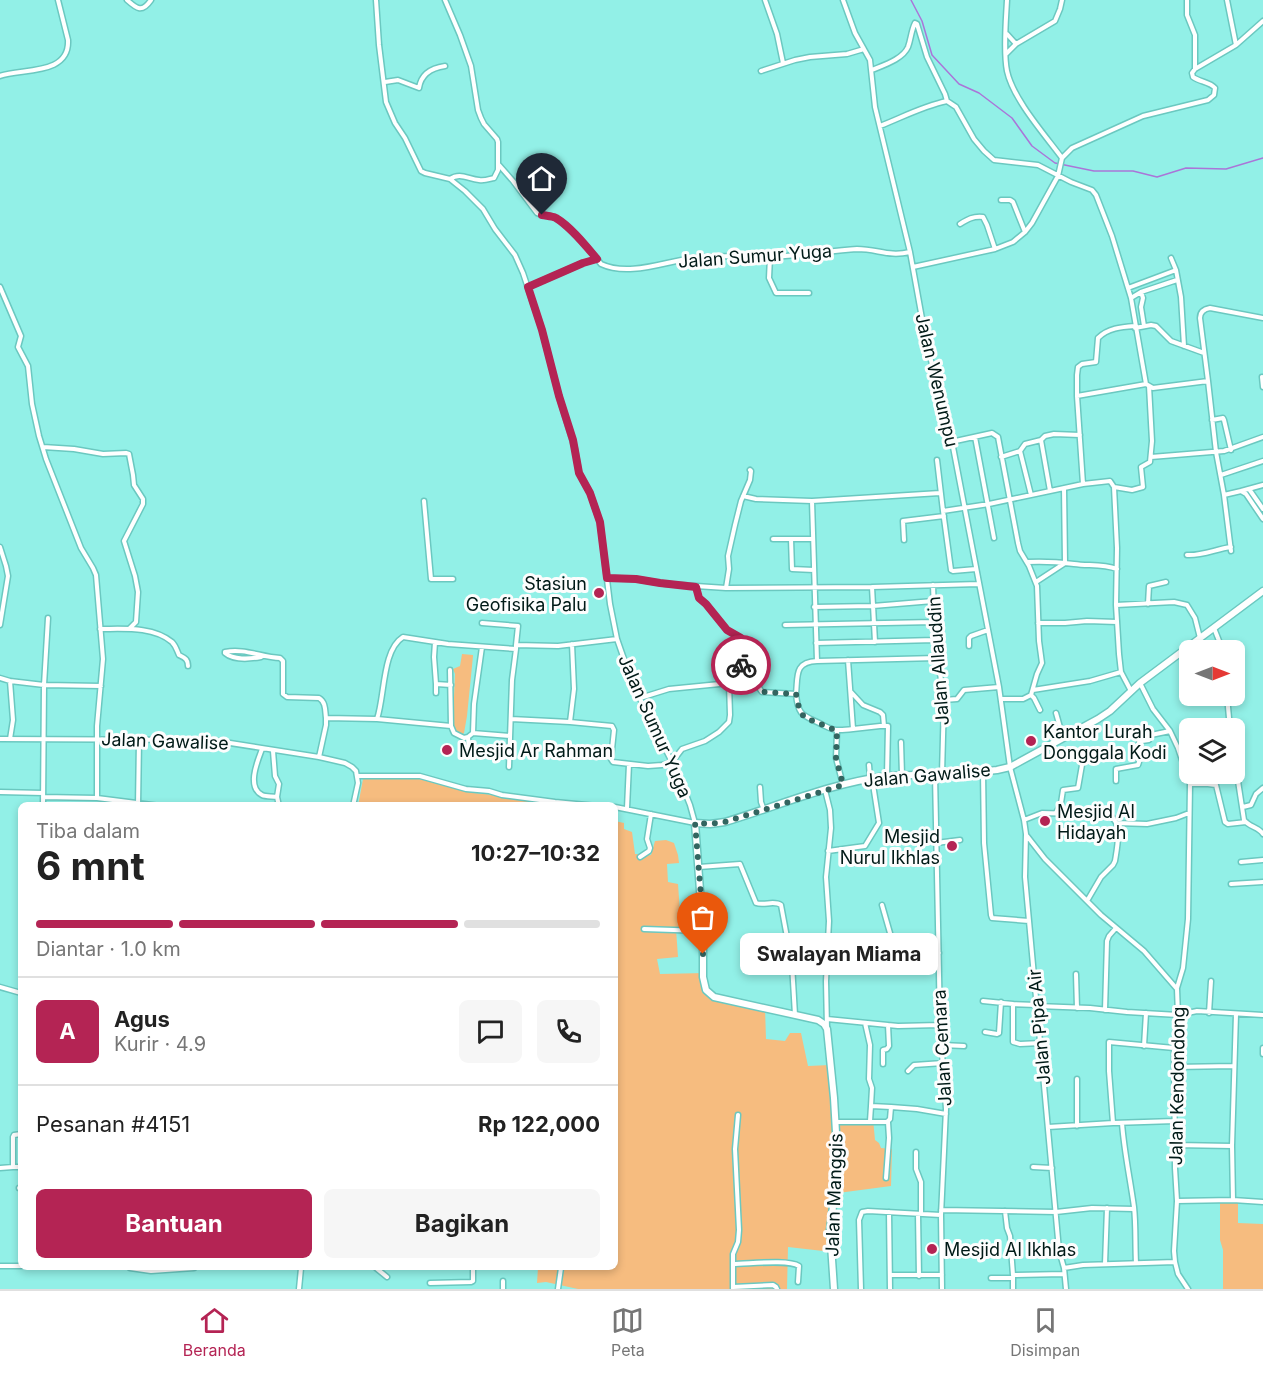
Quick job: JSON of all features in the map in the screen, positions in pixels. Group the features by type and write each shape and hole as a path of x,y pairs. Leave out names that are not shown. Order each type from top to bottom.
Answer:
{"street":[{"path":"0,76 36,71 63,59 67,53 68,40 58,0"},
{"path":"127,0 141,9 151,0"},
{"path":"376,0 385,98 395,123 421,171 450,179 459,175 476,180 487,180 496,175 498,142 484,124 478,110 471,66 445,0"},
{"path":"765,0 777,34 783,63"},
{"name":"Jalan Wenumpu","path":"843,0 852,27 870,60 873,98 910,252 925,335 934,373 944,400 999,687 1010,767"},
{"path":"1007,0 1007,71 1016,92 1061,162"},
{"path":"1006,55 1016,44 1055,21 1062,0"},
{"path":"1187,0 1187,15 1195,35 1195,69"},
{"path":"1227,0 1236,45"},
{"path":"913,267 995,249 1013,242 1032,223 1058,176 1061,162 1072,148 1143,116 1208,100 1214,95 1215,88 1213,85 1192,77 1192,73 1236,45 1263,21"},
{"path":"872,70 904,53 916,23 927,57 947,101 956,107 974,139 984,151 994,160 1038,165 1092,190 1096,195 1110,230 1131,298 1147,385 1152,441 1150,462 1141,467 1143,487 1132,490 1114,487"},
{"path":"1006,33 1016,44"},
{"path":"761,71 810,57 847,54 864,49"},
{"path":"385,82 398,80 419,88 420,80 429,70 445,66"},
{"path":"880,126 923,107 947,101"},
{"name":"Jalan Sumur Yuga","path":"498,165 537,213 559,221 603,265 629,269 700,257 770,257 857,249 887,254 910,252"},
{"name":"Jalan Sumur Yuga","path":"450,179 465,190 483,209 515,255 528,287 573,440 579,473 590,493 600,522 617,639 640,698 688,799 695,823"},
{"path":"1001,201 1010,200 1012,202 1025,232"},
{"path":"960,224 975,216 982,217 995,249"},
{"path":"770,257 769,278 776,293 809,293"},
{"path":"1172,258 1181,297 1184,346"},
{"path":"528,287 597,259"},
{"path":"1128,288 1176,270"},
{"path":"1131,298 1141,292 1177,280"},
{"path":"0,287 21,336 18,347 30,373 32,404 43,447 81,548 95,572 103,659 97,739 97,798"},
{"path":"1141,292 1144,326"},
{"path":"1186,555 1199,556 1214,550 1231,549 1216,452 1200,318 1202,312 1210,308 1263,318"},
{"path":"1083,484 1077,375 1078,366 1096,362 1099,336 1110,329 1156,326 1168,338 1204,352"},
{"path":"1262,377 1263,387"},
{"path":"1077,396 1147,385 1157,388 1208,381"},
{"path":"1212,420 1223,418 1231,450"},
{"path":"951,442 992,433 998,437 1020,551 1038,590 1042,663 1033,690 1031,695 1023,699 1001,699"},
{"path":"1002,457 1020,451 1025,444 1041,440 1045,436 1080,435"},
{"path":"975,437 994,538"},
{"path":"1151,457 1231,450 1263,437"},
{"path":"1041,440 1050,491"},
{"path":"43,447 103,454 129,454 134,486 143,504 124,540 138,592 136,622 130,628"},
{"path":"1020,451 1031,495"},
{"path":"937,460 946,545 951,570 976,569"},
{"path":"1221,475 1263,461"},
{"path":"726,588 729,569 728,556 737,516 750,480 750,470"},
{"path":"904,540 903,521 1083,484 1110,481 1114,487 1116,605 1121,672 1131,691"},
{"path":"1224,495 1263,485"},
{"path":"1064,488 1065,562"},
{"path":"1249,489 1263,509"},
{"path":"1241,491 1246,494 1263,519"},
{"path":"743,496 756,499 812,501 940,493"},
{"path":"424,501 431,579 453,579"},
{"path":"812,501 817,661"},
{"path":"773,539 813,539"},
{"path":"791,539 792,569 814,570"},
{"path":"0,547 8,576 0,625"},
{"path":"1027,562 1065,562 1117,569"},
{"path":"1036,582 1065,562"},
{"path":"607,578 726,588 979,584"},
{"path":"1148,604 1149,586 1166,582"},
{"name":"Jalan Allauddin","path":"933,585 935,640 944,700 939,773"},
{"path":"696,587 699,598 727,630 741,638 740,682"},
{"path":"872,587 875,642"},
{"name":"Jalan Gawalise","path":"618,807 695,823 720,823 871,778 983,772 1010,767 1110,711 1140,683 1263,591"},
{"path":"814,607 873,606 933,601"},
{"path":"1116,605 1177,602 1187,604 1195,618 1200,638"},
{"path":"43,802 44,685 48,618"},
{"path":"785,625 934,622"},
{"path":"1038,622 1117,622"},
{"path":"482,623 518,626 509,767"},
{"path":"100,628 130,628 156,634 172,642 179,655 186,658 188,666"},
{"path":"1214,628 1219,640"},
{"path":"969,646 971,636 988,630"},
{"path":"377,719 381,709 390,653 396,641 403,637 482,647 552,646 617,639"},
{"path":"816,643 935,640"},
{"path":"435,642 436,693"},
{"path":"570,722 574,689 573,644"},
{"path":"450,670 451,726 454,733 464,738 472,733 482,647"},
{"path":"264,656 233,657 228,656 225,652 252,652 280,658 283,661 283,694 287,697 322,700 326,724 319,757"},
{"path":"887,776 888,727 837,731 804,717 796,694 801,665 809,661 937,658"},
{"path":"848,660 853,729"},
{"path":"1033,690 1090,681 1121,672"},
{"path":"0,678 44,685 101,686"},
{"path":"10,681 13,720 10,739"},
{"path":"640,698 669,689 740,682 755,682 764,692 796,694"},
{"path":"511,719 611,725 614,730 612,762 656,766 672,762 680,751 705,741 729,722 729,683"},
{"path":"1140,683 1153,709 1170,731 1179,751"},
{"path":"436,684 451,685"},
{"path":"944,700 957,699 964,690 999,687"},
{"path":"850,691 863,705 883,715 884,726"},
{"path":"1031,695 1040,711"},
{"path":"1056,713 1063,738"},
{"path":"326,718 377,719 451,726"},
{"path":"837,731 836,758 843,785"},
{"path":"1116,781 1116,769 1138,765 1140,762 1139,742 1149,740 1151,735 1170,731"},
{"path":"472,733 510,736"},
{"path":"468,737 468,753"},
{"name":"Jalan Gawalise","path":"0,739 211,740 319,757 352,767 357,776"},
{"path":"138,802 139,740"},
{"path":"901,742 903,775"},
{"path":"262,749 253,777 256,790 261,794 277,797"},
{"path":"273,751 275,776 279,784 278,802"},
{"path":"627,808 629,764"},
{"path":"828,851 865,846 874,832 879,821 869,765"},
{"path":"1056,813 1063,789 1078,788 1082,765"},
{"name":"Jalan Pipa Air","path":"1010,767 1026,834 1024,867 1036,1005 1059,1250 1066,1289"},
{"path":"983,772 984,843 991,915 992,918 1029,921"},
{"name":"Jalan Cemara","path":"939,773 936,843 940,1025 946,1114 941,1213 942,1289"},
{"path":"355,802 357,776 420,776 466,789 555,802"},
{"path":"1177,989 1183,968 1188,919 1190,784"},
{"path":"1208,784 1216,785 1225,822 1228,824 1246,822 1261,830 1263,834"},
{"path":"1239,784 1246,822"},
{"path":"760,787 764,810"},
{"path":"1243,807 1251,805 1256,794 1263,788"},
{"name":"Jalan Manggis","path":"825,790 831,818 831,839 825,877 829,921 826,981 827,1029 836,1122 838,1173 830,1230 834,1289"},
{"path":"0,792 124,802"},
{"path":"1024,820 1041,813 1113,816 1117,824 1115,861 1101,877 1087,901"},
{"path":"1117,824 1143,824 1176,818 1189,813"},
{"path":"640,857 650,848 647,838 651,814"},
{"path":"695,823 703,931 703,977 706,990 714,997 821,1021 827,1029"},
{"name":"Jalan Kendondong","path":"1026,834 1087,901 1144,951 1177,989 1178,1016 1174,1048 1177,1201 1175,1262 1178,1274 1188,1289"},
{"path":"936,843 960,840"},
{"path":"1241,862 1263,860"},
{"path":"699,867 740,864 757,904 780,903 792,964 795,1014"},
{"path":"1231,884 1263,882"},
{"path":"882,904 892,948"},
{"path":"1105,1010 1107,941 1116,928"},
{"path":"644,929 703,931"},
{"path":"792,964 810,960 861,962 865,943 906,951 939,953"},
{"path":"1076,974 1077,1008"},
{"path":"1209,1013 1211,981"},
{"path":"0,987 18,992"},
{"path":"983,1001 1178,1016 1197,1011 1263,1016"},
{"path":"985,1032 999,1033 1001,1002"},
{"path":"1013,1004 1013,1042 1041,1043"},
{"path":"1144,1046 1146,1013"},
{"path":"1233,1200 1232,1146 1236,1014"},
{"path":"827,1019 888,1025 940,1025"},
{"path":"865,1023 870,1045 869,1079 872,1088 870,1121"},
{"path":"883,1064 883,1050 889,1046 888,1025"},
{"path":"1113,1123 1109,1042 1174,1048"},
{"path":"942,1045 964,1047"},
{"path":"1263,1048 1263,1054"},
{"path":"908,1071 914,1065 943,1063"},
{"path":"1175,1067 1234,1066"},
{"path":"1077,1079 1077,1126"},
{"path":"871,1106 917,1109 946,1114"},
{"path":"885,1178 889,1138 888,1121 891,1107"},
{"path":"738,1115 735,1149 739,1230 738,1242 733,1254 733,1288 773,1285 777,1289"},
{"path":"836,1122 888,1121"},
{"path":"1048,1127 1175,1121"},
{"path":"1122,1122 1125,1158 1129,1170 1134,1209 1136,1263"},
{"path":"13,1167 13,1137 18,1134"},
{"path":"1175,1144 1232,1146"},
{"path":"916,1152 916,1169 921,1182 919,1276"},
{"path":"0,1168 18,1167"},
{"path":"1033,1167 1052,1168"},
{"path":"1177,1201 1263,1202"},
{"path":"1105,1264 1107,1208"},
{"path":"861,1289 859,1220 861,1213 868,1211 920,1214 1134,1209"},
{"path":"1005,1211 1010,1236 1013,1289"},
{"path":"889,1212 890,1289"},
{"path":"1064,1268 1175,1262"},
{"path":"733,1264 797,1264 799,1266 798,1282"},
{"path":"0,1266 18,1266"},
{"path":"145,1270 167,1270"},
{"path":"299,1289 301,1270"},
{"path":"378,1270 387,1277"},
{"path":"430,1283 471,1282 473,1281 473,1270"},
{"path":"558,1289 561,1270"},
{"path":"991,1278 1064,1274"},
{"path":"890,1275 942,1275"},
{"path":"503,1281 503,1289"}],"shaded area":[{"path":"462,654 473,656 467,716 462,735 454,730 455,674 453,669 460,666"},
{"path":"363,779 419,779 474,793 536,802 359,802"},
{"path":"618,822 624,823 624,829 632,832 635,854 651,855 655,841 666,840 674,843 678,855 679,863 667,864 668,882 678,884 680,912 690,914 692,928 676,929 678,957 657,959 660,974 705,973 709,988 721,1001 765,1008 766,1039 785,1041 790,1033 801,1033 808,1066 830,1065 836,1121 873,1119 875,1140 881,1148 892,1149 891,1186 838,1193 833,1203 832,1252 788,1247 787,1289 578,1289 546,1282 537,1283 538,1270 618,1270"},
{"path":"1220,1203 1238,1203 1238,1223 1263,1224 1263,1289 1223,1289"}],"waterway":[{"path":"911,0 922,21 932,55 959,84 979,93 1012,118 1032,146 1055,163 1094,171 1133,171 1157,177 1186,168 1226,169 1263,158"}],"way so far":[{"path":"703,954 695,823 725,822 843,785 836,758 837,731 804,717 801,714 796,694 762,692 755,682 740,682 741,665"}],"place":[{"name":"Stasiun Geofisika Palu","path":"599,593"},
{"name":"Kantor Lurah Donggala Kodi","path":"1031,741"},
{"name":"Mesjid Ar Rahman","path":"447,750"},
{"name":"Mesjid Al Hidayah","path":"1045,821"},
{"name":"Mesjid Nurul Ikhlas","path":"952,846"},
{"name":"Swalayan Miama","path":"703,954"},
{"name":"Mesjid Al Ikhlas","path":"932,1249"}],"route":[{"path":"542,215 559,221 597,259 528,287 573,440 579,473 590,493 600,522 607,578 636,579 696,587 699,598 727,630 741,638 741,665"}]}
